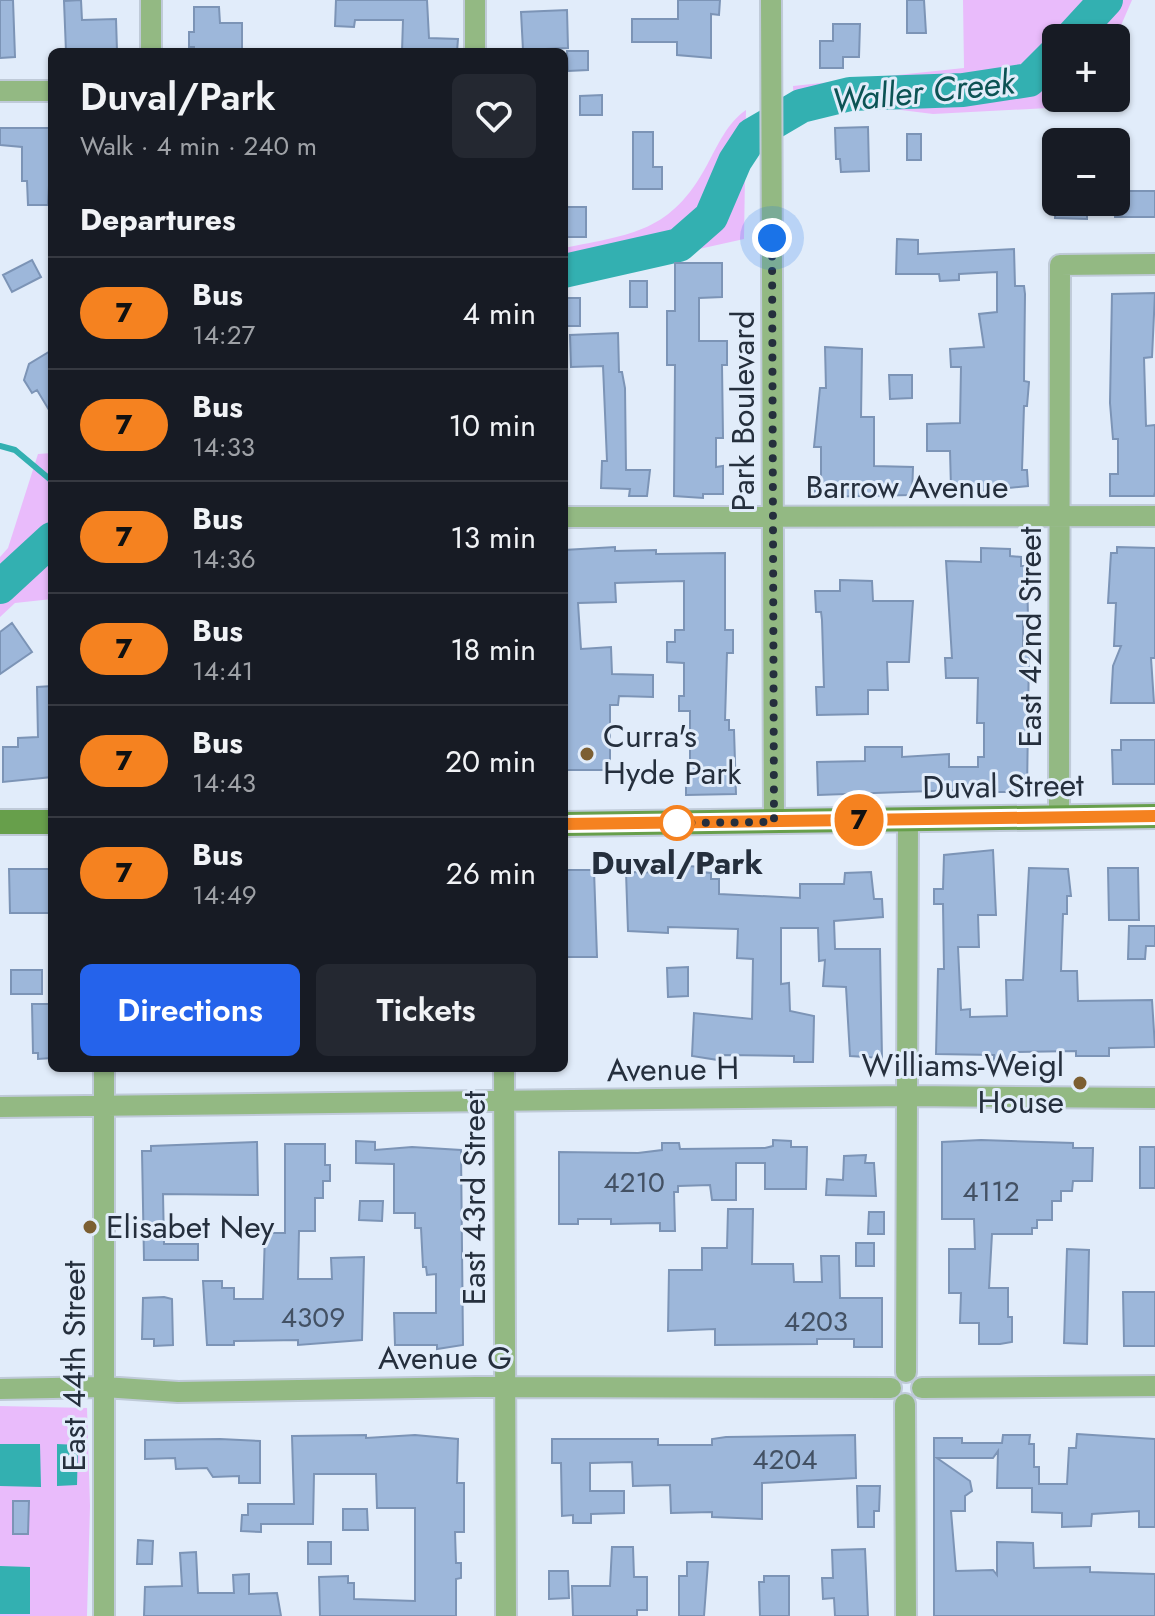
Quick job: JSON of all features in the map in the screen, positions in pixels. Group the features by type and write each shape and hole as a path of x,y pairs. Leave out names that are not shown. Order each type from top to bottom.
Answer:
{"street":[{"path":"151,0 151,48"},
{"path":"475,0 475,48"},
{"name":"Park Boulevard","path":"771,0 774,822"},
{"path":"0,91 48,91"},
{"name":"East 42nd Street","path":"1059,817 1060,265 1155,264"},
{"name":"Barrow Avenue","path":"568,517 1155,516"},
{"name":"Duval Street","path":"568,824 1155,816"},
{"path":"906,1372 908,819"},
{"path":"0,822 48,822"},
{"name":"East 44th Street","path":"104,1072 104,1616"},
{"name":"East 43rd Street","path":"504,1072 506,1616"},
{"name":"Avenue H","path":"0,1107 104,1103 907,1096 1155,1098"},
{"path":"906,1372 916,1375 922,1388 919,1399 905,1404 896,1400 891,1388 896,1376 906,1372"},
{"path":"922,1388 1155,1386"},
{"name":"Avenue G","path":"0,1389 104,1387 178,1392 505,1387 891,1388"},
{"path":"905,1404 906,1616"}],"shaded area":[{"path":"963,0 1132,0 1122,24 1042,24 1042,108 933,114 853,104 795,122 793,86 964,68"},
{"path":"746,110 744,239 568,278 568,247 610,239 648,226 679,204 739,115"},
{"path":"48,453 48,599 15,603 0,617 0,557 8,548 38,454"},
{"path":"0,1406 87,1408 90,1506 87,1616 0,1616"},
{"path":"0,1444 40,1444 41,1487 0,1486"},
{"path":"57,1444 78,1445 77,1485 57,1486"},
{"path":"0,1566 30,1567 30,1614 0,1614"}],"building":[{"path":"0,0 13,0 15,57 0,58"},
{"path":"81,0 82,20 116,19 117,48 66,48 64,1"},
{"path":"336,0 427,0 429,38 458,39 457,48 402,48 403,20 355,20 354,27 335,26"},
{"path":"678,0 720,0 719,15 711,14 711,58 677,55 677,42 632,42 632,19 678,19"},
{"path":"907,0 924,0 926,33 907,33"},
{"path":"194,7 219,7 220,23 242,23 242,48 189,47 189,32 194,32"},
{"path":"567,10 568,48 523,48 521,12"},
{"path":"833,24 860,24 859,57 843,57 843,68 820,68 820,41 833,41"},
{"path":"568,51 588,51 588,70 568,71"},
{"path":"602,95 602,115 580,115 580,96"},
{"path":"868,127 869,171 841,172 840,159 836,159 835,128"},
{"path":"0,128 48,128 48,205 28,205 27,181 22,181 22,147 0,145"},
{"path":"633,132 653,132 653,167 662,167 662,189 633,189"},
{"path":"907,134 921,134 921,160 907,160"},
{"path":"1130,191 1155,191 1155,217 1115,217 1130,216"},
{"path":"568,207 586,207 586,237 568,237"},
{"path":"1055,216 1087,216 1087,219"},
{"path":"897,239 918,240 918,254 1014,249 1015,286 1024,286 1025,294 1024,381 1029,382 1027,406 1024,406 1022,470 1027,470 1028,486 980,491 980,487 951,488 950,451 927,451 927,424 960,423 961,367 951,367 950,349 984,347 979,314 997,312 997,272 959,274 959,280 940,281 939,274 896,274"},
{"path":"32,260 41,277 12,292 3,275"},
{"path":"675,263 722,263 722,297 699,298 699,341 727,341 727,365 722,365 723,438 716,438 716,467 723,466 723,494 703,494 703,498 674,496 675,365 667,365 667,311 675,311"},
{"path":"630,281 647,281 647,307 630,307"},
{"path":"1155,293 1152,357 1144,358 1146,426 1155,425 1155,492 1154,496 1110,496 1110,474 1118,474 1118,439 1113,439 1110,403 1112,294"},
{"path":"568,298 580,298 580,326 568,326"},
{"path":"618,333 619,372 622,372 625,388 626,470 650,470 647,496 629,496 630,489 601,488 602,461 607,461 603,366 571,367 570,335"},
{"path":"825,347 862,349 861,417 874,417 874,466 913,467 912,495 815,497 814,478 821,478 821,447 814,447 820,388 826,388"},
{"path":"48,352 48,408 37,390 32,393 24,380 29,364"},
{"path":"889,375 912,375 912,398 890,399"},
{"path":"615,547 615,551 656,550 656,554 725,553 725,630 733,630 733,653 727,653 725,720 729,720 729,730 734,730 736,794 686,795 690,711 679,711 679,696 684,696 684,663 667,662 667,642 675,642 675,630 684,630 684,581 615,583 616,602 578,603 581,649 611,647 612,674 653,675 653,697 619,696 618,705 610,705 610,770 568,770 568,550"},
{"path":"1117,547 1155,548 1155,658 1151,658 1154,703 1111,703 1113,666 1121,646 1114,646 1116,603 1108,603 1111,553 1117,553"},
{"path":"981,548 1010,549 1010,556 1021,557 1021,566 1027,566 1028,620 1023,620 1023,651 1029,651 1027,792 989,792 989,789 818,795 817,762 865,761 865,747 902,747 902,757 949,754 949,767 978,767 978,757 984,757 984,723 977,723 978,678 946,678 945,658 952,658 946,561 981,562"},
{"path":"840,580 872,581 873,601 913,601 909,662 887,662 888,690 868,690 868,714 817,715 816,687 824,687 822,620 821,612 816,612 815,591 840,591"},
{"path":"12,623 32,652 0,674 0,632"},
{"path":"48,686 48,777 3,782 3,747 18,747 18,738 38,737 37,687"},
{"path":"1121,740 1155,740 1155,784 1113,784 1112,750 1121,750"},
{"path":"993,850 996,915 978,915 979,947 958,947 961,1010 970,1009 970,1017 1007,1016 1006,980 1023,980 1029,868 1068,869 1071,896 1067,896 1067,914 1063,914 1061,971 1077,971 1078,1001 1152,1000 1155,1047 1109,1048 1109,1056 1076,1056 1076,1051 1011,1052 1011,1063 994,1064 994,1055 936,1054 938,969 944,969 943,904 934,904 934,889 943,889 944,855"},
{"path":"687,866 702,867 702,872 711,873 711,879 719,879 719,894 800,898 800,884 844,884 845,873 871,872 874,899 882,899 883,917 834,921 835,949 880,949 882,1058 850,1056 846,987 823,986 825,960 819,961 818,928 781,928 781,984 789,983 790,1011 814,1016 813,1062 794,1062 794,1056 725,1055 719,1056 718,1060 692,1056 694,1013 752,1019 753,959 737,958 738,929 668,927 668,933 628,931 626,872 686,873"},
{"path":"1108,868 1138,868 1139,920 1109,920"},
{"path":"9,869 48,869 48,913 10,913"},
{"path":"568,870 594,870 597,957 568,957"},
{"path":"1129,926 1155,926 1155,946 1146,946 1145,959 1128,959"},
{"path":"688,967 688,996 668,997 667,968"},
{"path":"11,970 42,970 42,994 11,994"},
{"path":"32,1004 48,1004 48,1058 38,1059 38,1053 33,1053"},
{"path":"773,1140 791,1141 791,1147 807,1147 806,1189 765,1189 765,1163 736,1163 736,1200 712,1200 710,1185 678,1186 678,1192 674,1192 675,1231 660,1231 660,1223 611,1224 611,1219 578,1219 578,1224 559,1224 559,1152 638,1153 662,1150 662,1143 679,1143 680,1149 765,1148 773,1146"},
{"path":"356,1141 375,1142 375,1150 412,1147 461,1150 463,1345 437,1349 437,1345 395,1345 394,1313 436,1313 436,1274 427,1275 426,1267 423,1267 421,1228 415,1228 415,1213 394,1213 394,1164 356,1163"},
{"path":"257,1142 258,1195 163,1194 164,1244 198,1244 198,1260 144,1260 142,1151 151,1151 151,1146"},
{"path":"942,1142 1073,1143 1073,1148 1093,1148 1092,1181 1073,1181 1072,1191 1061,1191 1061,1201 1052,1201 1052,1220 1037,1220 1037,1228 1032,1228 1032,1234 992,1234 989,1288 1008,1288 1008,1317 1012,1317 1012,1342 1000,1344 979,1344 979,1323 960,1323 961,1293 949,1293 949,1249 975,1249 974,1219 942,1219"},
{"path":"285,1144 325,1144 325,1165 330,1165 330,1181 323,1181 323,1198 315,1198 315,1231 299,1231 298,1279 332,1279 331,1258 364,1257 362,1340 298,1345 298,1340 234,1341 234,1345 207,1345 203,1281 222,1281 222,1288 234,1288 234,1299 263,1299 265,1233 285,1233"},
{"path":"1140,1147 1155,1147 1155,1188 1140,1188"},
{"path":"866,1155 865,1163 874,1163 876,1196 826,1195 827,1179 843,1180 844,1156"},
{"path":"360,1201 383,1201 382,1221 359,1220"},
{"path":"728,1209 753,1209 752,1264 793,1264 794,1282 822,1282 821,1256 839,1256 840,1298 882,1298 882,1347 854,1347 854,1339 817,1339 817,1344 715,1345 715,1329 668,1331 669,1270 702,1270 702,1248 727,1248"},
{"path":"869,1212 884,1212 884,1234 868,1234"},
{"path":"856,1243 874,1243 874,1266 856,1266"},
{"path":"1067,1249 1089,1250 1087,1344 1064,1343"},
{"path":"1123,1292 1155,1292 1155,1346 1124,1346"},
{"path":"143,1298 172,1299 173,1345 154,1346 154,1339 142,1339"},
{"path":"1077,1434 1155,1439 1155,1527 1139,1527 1139,1511 1092,1514 1091,1526 1062,1527 1062,1513 1032,1512 1032,1488 997,1488 998,1451 993,1458 937,1458 970,1481 972,1491 965,1496 965,1511 951,1511 956,1571 993,1570 997,1575 997,1542 1033,1543 1034,1568 1090,1567 1090,1572 1155,1574 1155,1616 934,1616 934,1438 962,1438 962,1443 1002,1443 1003,1435 1030,1435 1029,1444 1034,1444 1034,1467 1039,1467 1039,1484 1067,1484 1069,1448 1076,1448"},
{"path":"366,1435 366,1438 415,1435 458,1439 457,1483 464,1483 464,1532 455,1532 456,1563 461,1563 461,1578 456,1579 456,1616 320,1616 319,1577 348,1576 348,1583 354,1583 354,1599 415,1601 415,1508 377,1508 376,1474 314,1474 313,1524 261,1524 261,1532 241,1531 242,1515 248,1515 248,1504 294,1504 292,1436"},
{"path":"855,1435 856,1478 762,1483 762,1519 712,1517 712,1512 671,1513 670,1485 633,1486 632,1462 590,1463 590,1491 624,1491 624,1513 591,1514 591,1523 573,1523 573,1515 562,1516 561,1463 552,1463 552,1439 658,1439 658,1445 712,1445 712,1439 726,1437"},
{"path":"145,1440 260,1441 260,1483 239,1483 239,1476 213,1477 207,1468 176,1469 175,1458 145,1459"},
{"path":"857,1486 880,1486 879,1511 874,1511 874,1527 858,1527"},
{"path":"13,1501 29,1501 28,1534 13,1534"},
{"path":"343,1509 367,1509 368,1530 343,1530"},
{"path":"138,1540 153,1541 152,1564 137,1564"},
{"path":"308,1542 331,1542 331,1564 308,1564"},
{"path":"612,1547 633,1547 634,1577 647,1577 647,1610 637,1610 637,1616 573,1616 572,1586 610,1586"},
{"path":"865,1549 868,1616 835,1616 834,1598 823,1599 822,1578 833,1578 832,1550"},
{"path":"196,1552 198,1593 234,1593 233,1575 249,1574 249,1594 277,1593 281,1616 144,1616 145,1587 182,1586 180,1553"},
{"path":"687,1562 708,1562 704,1616 679,1616 679,1576 687,1576"},
{"path":"549,1571 568,1571 569,1598 549,1599"},
{"path":"764,1576 789,1576 789,1616 760,1616 759,1582 764,1582"}],"waterway":[{"name":"Waller Creek","path":"1084,24 1106,0"},
{"name":"Waller Creek","path":"568,270 679,245 711,217 735,161 752,135 801,106 850,94 963,90 1029,80 1042,67"},
{"path":"0,446 15,450 48,478"},
{"name":"Waller Creek","path":"0,587 48,543"}],"bus line":[{"name":"7","path":"568,824 1155,816"}],"place":[{"name":"Curra's Hyde Park","path":"587,754"},
{"name":"Duval/Park","path":"677,823"},
{"name":"Williams-Weigl House","path":"1080,1083"},
{"name":"Elisabet Ney","path":"90,1227"}],"route":[{"path":"677,823 774,822 772,238"}]}
